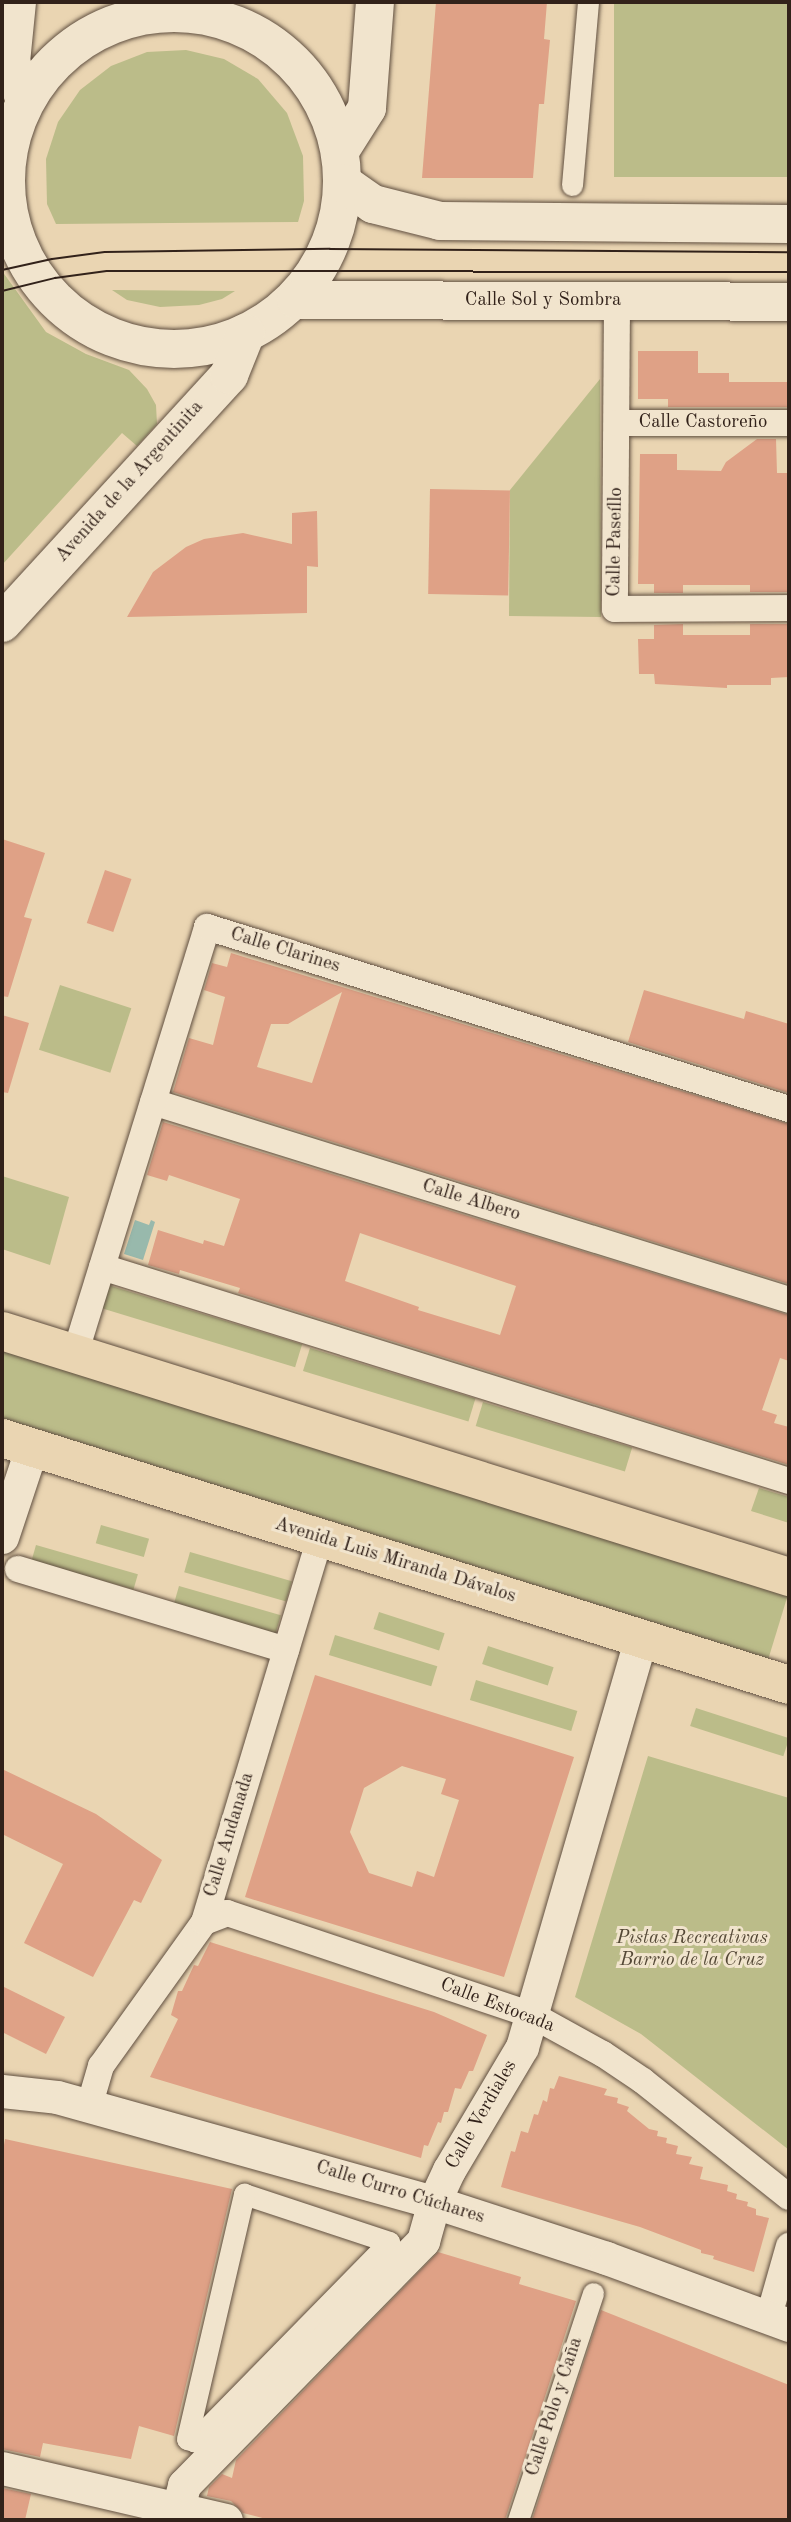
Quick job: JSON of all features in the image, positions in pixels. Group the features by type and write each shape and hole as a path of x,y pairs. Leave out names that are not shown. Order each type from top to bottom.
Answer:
{"main road":[{"path":"17,2 11,62 13,115 5,183 11,223 26,262 38,281 75,317 120,341 170,350 213,345 246,332 296,300 320,270 330,249 338,219 341,167 366,108 375,2"},
{"path":"13,115 61,53 112,23 170,12 228,22 280,51 318,96 341,167 373,204 440,221 789,224"},
{"name":"Calle Sol y Sombra","path":"296,300 789,302"},
{"name":"Avenida de la Argentinita","path":"2,623 229,375 246,332"},
{"path":"2,1331 789,1577"},
{"name":"Avenida Luis Miranda Dávalos","path":"17,1443 789,1685"}],"street":[{"path":"572,185 588,2"},
{"name":"Calle Paseíllo","path":"617,302 615,609 789,608"},
{"name":"Calle Castoreño","path":"617,423 789,423"},
{"name":"Calle Clarines","path":"75,1353 207,927 789,1110"},
{"name":"Calle Albero","path":"153,1102 789,1300"},
{"path":"102,1267 789,1481"},
{"path":"3,1531 17,1443"},
{"name":"Calle Andanada","path":"89,2107 101,2066 204,1922 320,1538"},
{"path":"18,1569 286,1650"},
{"name":"Calle Verdiales","path":"202,2515 184,2485 423,2241 434,2202 449,2170 522,2047 641,1638"},
{"name":"Calle Estocada","path":"204,1922 227,1913 532,2015 603,2054 643,2081 789,2197"},
{"name":"Calle Curro Cúchares","path":"2,2091 57,2097 434,2202 606,2258 779,2321"},
{"path":"244,2194 389,2242 194,2441 187,2439 244,2194"},
{"path":"779,2321 789,2246"},
{"name":"Calle Polo y Caña","path":"518,2520 593,2293"},
{"path":"2,2468 202,2515"}],"green space":[{"path":"614,2 789,2 789,177 614,177"},
{"path":"186,50 224,59 258,79 287,113 303,156 304,201 298,222 56,224 47,204 46,159 58,122 80,90 111,66 147,52"},
{"path":"2,271 46,332 86,354 129,370 147,389 156,405 157,424 137,446 122,433 2,565"},
{"path":"112,290 235,291 222,299 199,305 160,307 127,300"},
{"path":"600,379 601,617 509,616 510,490"},
{"path":"60,985 131,1008 110,1073 39,1050"},
{"path":"2,1176 69,1197 50,1265 2,1249"},
{"path":"108,1285 302,1344 295,1367 101,1308"},
{"path":"2,1347 789,1588 768,1660 2,1425"},
{"path":"310,1348 475,1399 468,1422 303,1371"},
{"path":"483,1402 632,1448 625,1472 476,1426"},
{"path":"759,1488 789,1497 789,1523 751,1511"},
{"path":"101,1525 149,1539 144,1557 96,1543"},
{"path":"36,1545 138,1574 133,1590 32,1560"},
{"path":"190,1552 292,1581 286,1601 184,1572"},
{"path":"179,1586 281,1615 275,1636 173,1607"},
{"path":"379,1612 445,1633 439,1650 373,1629"},
{"path":"335,1635 437,1666 431,1686 329,1655"},
{"path":"488,1646 554,1667 548,1685 482,1664"},
{"path":"476,1680 577,1711 571,1731 470,1700"},
{"path":"696,1708 789,1738 783,1756 690,1726"},
{"name":"Pistas Recreativas Barrio de la Cruz","path":"648,1756 789,1798 789,2150 641,2034 575,1997"}],"shaded area":[{"path":"135,1220 149,1225 151,1220 155,1222 143,1260 124,1254"}],"building":[{"path":"436,2 547,2 544,39 550,40 544,104 539,104 533,178 422,178"},
{"path":"638,351 698,351 698,373 729,373 729,382 789,382 789,407 668,407 668,399 638,399"},
{"path":"757,439 776,439 777,473 789,473 789,592 750,592 750,585 683,585 683,593 654,593 654,584 638,584 640,454 677,454 677,470 721,471 726,462"},
{"path":"430,489 510,490 508,595 428,594"},
{"path":"317,511 318,567 307,566 307,613 127,617 153,572 186,547 204,539 243,533 292,544 292,513"},
{"path":"683,624 683,635 750,635 750,624 789,624 789,677 771,678 771,685 727,685 727,688 655,684 654,674 639,674 638,639 654,639 654,625"},
{"path":"2,839 45,853 24,917 32,919 8,997 2,996"},
{"path":"105,870 131,879 113,932 87,923"},
{"path":"231,953 789,1124 789,1284 173,1092 189,1038 213,1045 225,997 204,990 212,963 227,967","holes":["342,992 312,1083 257,1067 271,1024 288,1024"]},
{"path":"644,990 744,1019 746,1011 789,1024 789,1093 628,1042"},
{"path":"2,1015 29,1023 8,1093 2,1092"},
{"path":"163,1122 789,1315 789,1361 780,1358 762,1410 777,1415 774,1423 789,1427 789,1465 238,1293 240,1288 180,1270 179,1274 148,1265 158,1230 203,1244 204,1240 224,1246 240,1199 169,1175 167,1181 147,1175","holes":["360,1233 516,1286 500,1335 418,1310 419,1307 345,1281"]},
{"path":"315,1675 574,1757 504,1977 245,1897","holes":["402,1766 446,1779 441,1794 459,1800 434,1877 417,1871 412,1887 369,1873 350,1832 364,1788"]},
{"path":"2,1769 96,1814 162,1860 141,1903 134,1900 93,1977 24,1943 63,1864 2,1834"},
{"path":"210,1942 434,2012 487,2035 473,2071 469,2071 461,2089 455,2088 448,2112 444,2112 441,2123 438,2122 428,2146 424,2145 421,2158 150,2077 178,2019 171,2015 178,1991 182,1991 194,1965 198,1966"},
{"path":"2,1986 65,2017 46,2054 2,2032"},
{"path":"559,2076 607,2089 604,2095 618,2098 617,2103 629,2107 627,2111 649,2129 658,2131 657,2136 667,2138 666,2143 678,2146 676,2154 692,2157 689,2164 703,2167 700,2179 728,2185 727,2191 737,2194 736,2199 748,2202 747,2206 756,2209 756,2215 769,2218 754,2272 713,2259 714,2256 701,2253 701,2250 640,2227 501,2187 511,2151 515,2152 521,2131 528,2133 534,2114 538,2115 543,2100 547,2102 550,2088 554,2089"},
{"path":"5,2139 232,2189 174,2436 139,2426 131,2459 43,2443 40,2457 2,2449 2,2157"},
{"path":"438,2252 521,2277 519,2284 576,2301 505,2520 270,2520 243,2513 231,2501 207,2496 209,2487 222,2474 232,2478 236,2460"},
{"path":"601,2310 789,2385 789,2520 532,2520"},
{"path":"2,2488 31,2494 25,2520 2,2520"}],"tram line":[{"path":"2,270 52,259 105,252 330,249 789,252"},
{"path":"2,291 55,278 107,271 789,272"}]}
